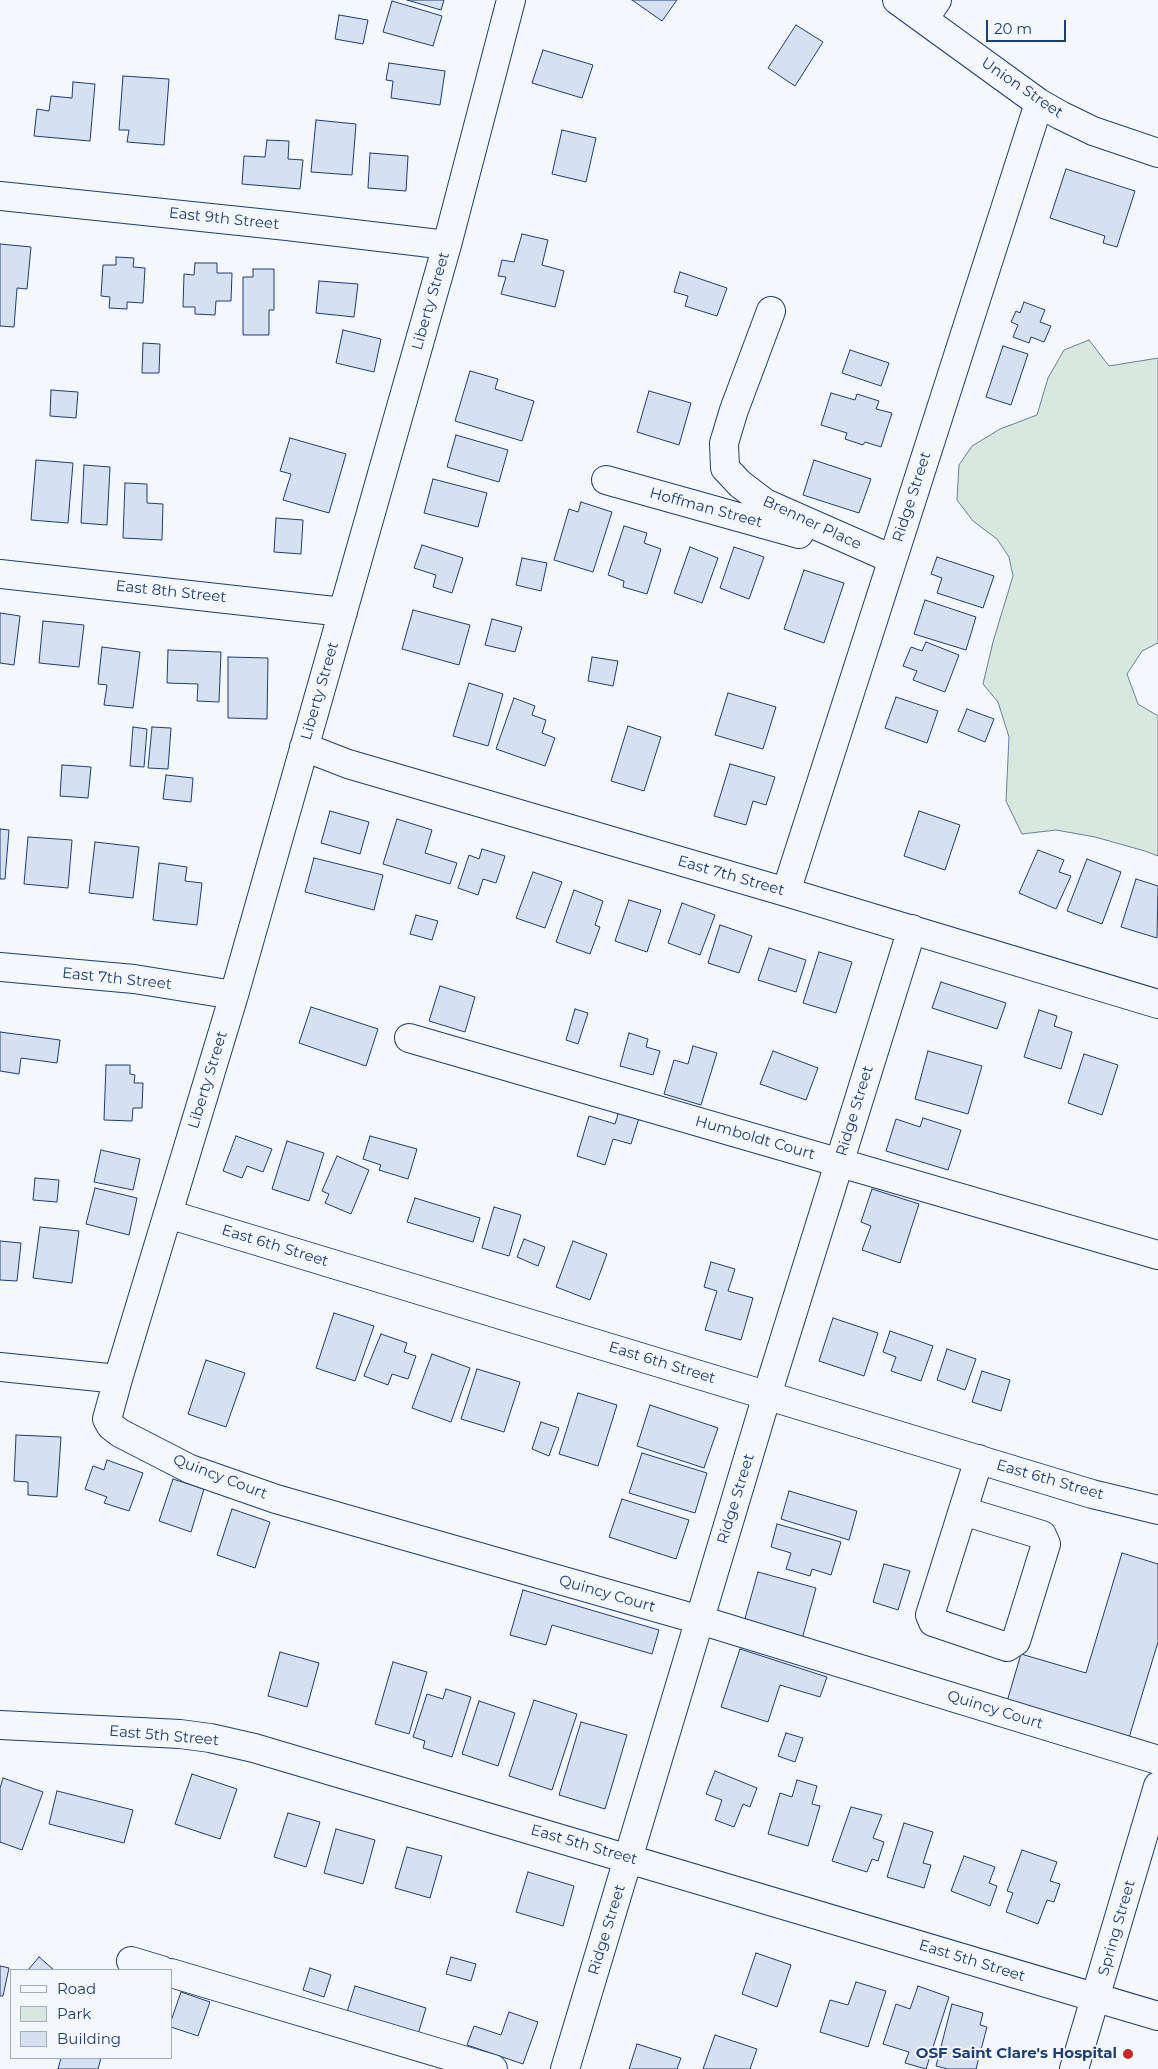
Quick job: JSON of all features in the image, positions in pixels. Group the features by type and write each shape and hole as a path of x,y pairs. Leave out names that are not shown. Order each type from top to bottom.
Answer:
{"street":[{"name":"Liberty Street","path":"118,1379 234,995 447,245 511,0"},
{"name":"Union Street","path":"897,0 931,9 1039,103 1093,131 1158,153"},
{"name":"Ridge Street","path":"786,892 1039,103"},
{"name":"East 9th Street","path":"0,196 288,226 447,245"},
{"name":"Brenner Place","path":"771,311 734,410 724,443 725,468 740,484 765,503 892,559"},
{"name":"Hoffman Street","path":"606,480 892,559"},
{"name":"East 8th Street","path":"0,574 342,612"},
{"name":"East 7th Street","path":"304,747 357,767 786,892 1158,1004"},
{"name":"Ridge Street","path":"565,2069 767,1395 912,930"},
{"name":"East 7th Street","path":"0,967 134,979 234,995"},
{"name":"Humboldt Court","path":"409,1038 1158,1255"},
{"name":"East 6th Street","path":"168,1214 1092,1494 1158,1510"},
{"path":"0,1367 118,1379"},
{"name":"Quincy Court","path":"118,1379 107,1419 111,1426 120,1433 190,1469 285,1502 700,1620 1158,1760"},
{"path":"962,1512 1042,1535 1046,1544 1016,1641 1007,1647 933,1622 930,1615 962,1512 979,1459"},
{"name":"East 5th Street","path":"0,1725 139,1732 210,1738 254,1748 1158,2016"},
{"name":"Spring Street","path":"1074,2069 1158,1786"},
{"path":"131,1962 156,1969"},
{"path":"172,1974 493,2069"}],"green space":[{"path":"1089,340 1109,366 1158,358 1158,643 1142,651 1127,674 1138,704 1158,716 1158,856 1095,837 1056,830 1022,834 1006,801 1009,737 998,702 983,684 993,642 1013,576 1009,557 997,539 973,521 957,500 959,465 972,446 1000,429 1037,415 1048,378 1064,350"}],"building":[{"path":"407,0 444,0 441,10"},
{"path":"632,0 677,0 662,21"},
{"path":"392,1 442,16 433,46 383,32"},
{"path":"339,15 368,20 363,44 335,39"},
{"path":"796,25 823,42 795,86 768,68"},
{"path":"543,50 593,65 582,98 532,83"},
{"path":"389,63 445,71 440,105 391,98 393,81 386,80"},
{"path":"123,76 169,79 164,145 127,142 129,130 119,130"},
{"path":"73,82 95,84 90,141 34,136 37,109 49,111 51,96 72,98"},
{"path":"316,120 356,124 352,175 311,172"},
{"path":"562,130 596,138 586,182 552,174"},
{"path":"267,140 289,141 288,159 303,160 300,189 242,184 244,156 265,157"},
{"path":"370,153 408,156 406,191 368,188"},
{"path":"1066,169 1135,191 1117,247 1103,243 1105,236 1050,218"},
{"path":"522,234 548,240 542,265 564,271 555,307 501,294 506,277 498,276 502,260 514,262"},
{"path":"0,244 31,247 27,289 17,288 14,327 0,326"},
{"path":"116,257 134,258 133,267 145,268 143,303 127,302 127,309 109,308 110,297 101,296 103,265 116,265"},
{"path":"195,263 217,263 217,273 232,273 231,301 216,301 215,315 195,314 195,307 183,307 184,274 194,275"},
{"path":"253,269 274,269 274,310 269,310 269,335 243,335 243,277 253,277"},
{"path":"680,272 727,288 717,316 685,306 688,296 674,292"},
{"path":"319,281 358,284 354,317 316,313"},
{"path":"1024,302 1045,310 1040,322 1051,326 1044,342 1031,337 1029,343 1013,337 1018,325 1011,322 1016,311 1020,313"},
{"path":"343,330 381,339 374,372 336,363"},
{"path":"143,343 160,344 159,373 142,373"},
{"path":"1003,346 1028,354 1011,405 986,397"},
{"path":"850,350 889,363 881,386 842,373"},
{"path":"470,371 498,379 495,389 534,401 522,441 455,421"},
{"path":"51,390 78,392 76,418 50,416"},
{"path":"649,391 691,403 679,445 637,432"},
{"path":"831,393 855,400 857,394 879,401 876,409 892,413 881,447 865,442 863,445 845,439 847,433 821,425"},
{"path":"456,435 508,450 499,482 447,467"},
{"path":"290,438 346,454 329,513 283,500 291,474 280,471"},
{"path":"36,460 73,463 68,523 31,520"},
{"path":"814,460 871,479 859,513 803,495"},
{"path":"84,465 110,467 107,525 81,523"},
{"path":"433,479 487,493 478,527 424,513"},
{"path":"125,483 147,484 147,503 163,504 162,540 123,538"},
{"path":"581,502 612,512 593,572 554,560 569,509 578,512"},
{"path":"276,518 303,520 301,554 274,552"},
{"path":"624,526 647,533 644,543 661,549 647,594 623,587 624,581 608,575"},
{"path":"422,545 463,558 452,593 433,587 436,575 414,568"},
{"path":"690,547 718,558 702,603 674,593"},
{"path":"734,547 764,557 749,599 720,588"},
{"path":"937,557 994,576 983,608 937,593 942,578 931,574"},
{"path":"522,558 547,563 541,591 516,585"},
{"path":"804,570 844,583 824,643 784,629"},
{"path":"925,600 976,617 966,650 914,634"},
{"path":"413,610 470,625 459,665 402,649"},
{"path":"0,613 20,616 14,665 0,663"},
{"path":"492,619 522,627 515,652 485,645"},
{"path":"43,621 84,625 79,667 39,663"},
{"path":"926,642 959,655 945,692 913,680 917,671 903,666 911,647 922,651"},
{"path":"102,647 140,652 133,708 104,705 107,685 98,684"},
{"path":"168,650 221,652 219,702 197,701 198,684 167,683"},
{"path":"228,657 268,658 267,719 228,718"},
{"path":"592,657 618,661 613,686 588,681"},
{"path":"469,683 503,694 488,746 453,736"},
{"path":"728,693 776,707 763,749 715,735"},
{"path":"896,697 938,711 927,743 885,728"},
{"path":"514,698 535,706 532,715 546,720 542,733 555,738 545,766 496,749"},
{"path":"967,709 994,719 985,742 958,731"},
{"path":"628,726 661,737 644,791 611,781"},
{"path":"133,727 147,729 144,767 130,766"},
{"path":"152,727 171,728 168,769 148,768"},
{"path":"730,764 775,777 766,805 753,801 746,825 714,816"},
{"path":"62,765 91,767 88,798 60,796"},
{"path":"166,775 193,778 191,802 163,799"},
{"path":"330,811 369,822 360,854 321,843"},
{"path":"919,811 960,825 945,870 904,856"},
{"path":"397,819 432,830 425,853 457,863 450,884 383,864"},
{"path":"0,829 9,830 5,879 0,879"},
{"path":"28,837 72,840 68,888 24,884"},
{"path":"95,842 139,847 133,898 89,893"},
{"path":"482,849 505,856 496,883 483,879 478,895 458,888 469,855 479,859"},
{"path":"1038,850 1064,860 1059,872 1071,876 1056,909 1019,893"},
{"path":"314,858 383,875 374,910 305,892"},
{"path":"1087,859 1121,872 1102,924 1067,911"},
{"path":"159,863 187,867 185,881 202,883 197,925 153,920"},
{"path":"533,872 562,882 545,928 516,918"},
{"path":"1136,879 1158,886 1157,938 1121,927"},
{"path":"574,890 603,901 595,925 600,927 590,954 556,942"},
{"path":"629,900 661,910 647,952 615,941"},
{"path":"682,903 715,915 700,955 668,943"},
{"path":"416,915 438,921 432,940 410,934"},
{"path":"720,925 752,936 739,973 708,963"},
{"path":"769,948 806,960 796,992 758,980"},
{"path":"819,952 852,962 836,1013 803,1003"},
{"path":"941,982 1006,1003 997,1029 932,1008"},
{"path":"440,986 475,997 465,1032 429,1021"},
{"path":"311,1007 378,1029 366,1066 299,1043"},
{"path":"575,1009 588,1013 578,1044 566,1040"},
{"path":"1039,1010 1057,1016 1054,1026 1072,1032 1061,1069 1024,1057"},
{"path":"0,1032 60,1040 57,1063 21,1058 19,1074 0,1071"},
{"path":"629,1033 648,1039 646,1047 660,1051 653,1075 620,1066"},
{"path":"693,1046 717,1053 701,1105 664,1094 674,1060 688,1064"},
{"path":"773,1051 818,1068 806,1100 760,1084"},
{"path":"928,1051 982,1066 968,1114 915,1099"},
{"path":"1084,1054 1118,1065 1102,1115 1068,1103"},
{"path":"106,1065 130,1065 130,1074 135,1075 134,1083 143,1083 142,1108 133,1108 132,1121 104,1120"},
{"path":"620,1108 640,1115 631,1144 613,1139 605,1165 577,1156 589,1116 615,1124"},
{"path":"923,1118 961,1130 948,1170 886,1151 896,1119 920,1127"},
{"path":"236,1136 272,1149 263,1172 247,1166 242,1178 223,1171"},
{"path":"370,1136 417,1149 408,1179 379,1170 381,1165 363,1159"},
{"path":"287,1141 324,1153 309,1201 272,1189"},
{"path":"101,1150 140,1159 133,1190 94,1182"},
{"path":"337,1156 369,1170 351,1214 325,1203 329,1194 322,1191"},
{"path":"35,1178 59,1180 57,1202 33,1200"},
{"path":"95,1188 137,1198 129,1235 86,1224"},
{"path":"872,1189 919,1204 900,1263 862,1250 871,1226 861,1222"},
{"path":"415,1198 480,1218 473,1242 407,1222"},
{"path":"494,1207 521,1215 509,1256 482,1248"},
{"path":"40,1227 79,1231 72,1283 33,1278"},
{"path":"524,1239 545,1247 538,1266 517,1257"},
{"path":"0,1241 21,1243 17,1281 0,1280"},
{"path":"573,1241 607,1254 590,1300 556,1287"},
{"path":"711,1262 735,1269 728,1291 753,1298 741,1340 705,1330 717,1291 704,1287"},
{"path":"334,1313 374,1326 355,1381 316,1368"},
{"path":"833,1318 878,1333 864,1376 819,1361"},
{"path":"890,1331 933,1346 921,1381 891,1371 896,1357 883,1352"},
{"path":"381,1334 407,1343 404,1352 416,1356 408,1379 392,1374 388,1385 364,1376"},
{"path":"947,1349 976,1359 965,1390 937,1380"},
{"path":"432,1354 470,1368 451,1422 412,1408"},
{"path":"206,1360 245,1373 226,1427 188,1414"},
{"path":"477,1369 520,1382 504,1432 461,1419"},
{"path":"982,1371 1010,1380 1001,1411 972,1402"},
{"path":"578,1393 617,1405 598,1466 559,1454"},
{"path":"650,1405 718,1428 704,1468 637,1446"},
{"path":"541,1422 559,1428 549,1456 532,1449"},
{"path":"16,1435 61,1437 57,1497 28,1495 28,1482 14,1481"},
{"path":"642,1453 707,1473 695,1513 629,1493"},
{"path":"107,1460 143,1473 129,1511 104,1503 107,1497 85,1489 93,1466 104,1470"},
{"path":"173,1479 204,1489 191,1532 159,1521"},
{"path":"789,1491 857,1511 849,1540 781,1519"},
{"path":"622,1499 689,1520 676,1559 609,1537"},
{"path":"232,1509 270,1522 255,1568 217,1555"},
{"path":"777,1524 841,1542 831,1575 812,1569 810,1576 786,1569 791,1553 771,1547"},
{"path":"1122,1553 1158,1564 1158,1642 1128,1741 1006,1705 1021,1654 1086,1673"},
{"path":"884,1564 910,1571 898,1610 873,1602"},
{"path":"758,1572 816,1588 802,1639 744,1622"},
{"path":"523,1590 659,1630 652,1654 552,1625 546,1645 510,1635"},
{"path":"740,1649 827,1677 820,1697 780,1685 768,1722 721,1707"},
{"path":"280,1652 319,1663 307,1707 268,1696"},
{"path":"393,1662 427,1672 409,1734 375,1724"},
{"path":"446,1689 471,1697 452,1757 423,1748 425,1741 413,1737 427,1694 443,1699"},
{"path":"534,1700 577,1714 552,1790 509,1776"},
{"path":"479,1701 515,1713 498,1766 462,1754"},
{"path":"581,1722 627,1735 605,1809 559,1795"},
{"path":"786,1733 803,1738 795,1762 778,1756"},
{"path":"715,1771 757,1788 750,1807 743,1804 734,1827 715,1820 722,1800 706,1794"},
{"path":"192,1774 237,1789 220,1839 175,1824"},
{"path":"3,1778 43,1792 22,1850 0,1842 0,1788"},
{"path":"797,1780 817,1786 812,1804 820,1806 808,1846 768,1834 780,1793 792,1797"},
{"path":"57,1791 133,1810 124,1843 49,1824"},
{"path":"851,1807 882,1815 873,1838 884,1842 878,1861 872,1859 867,1872 832,1861"},
{"path":"288,1813 320,1822 306,1867 274,1857"},
{"path":"904,1823 933,1832 923,1863 931,1865 924,1888 887,1877"},
{"path":"336,1829 375,1840 363,1884 324,1873"},
{"path":"407,1847 442,1856 430,1898 395,1888"},
{"path":"1022,1850 1057,1862 1050,1881 1060,1884 1054,1902 1047,1900 1038,1924 1006,1912 1013,1893 1007,1891"},
{"path":"964,1856 995,1867 989,1883 997,1886 990,1906 951,1891"},
{"path":"528,1872 574,1886 563,1926 516,1912"},
{"path":"756,1953 791,1965 777,2007 742,1994"},
{"path":"39,1957 53,1969 29,1969"},
{"path":"451,1957 476,1964 471,1981 446,1974"},
{"path":"0,1966 9,1968 3,1996 0,1996"},
{"path":"310,1968 331,1975 324,1997 303,1990"},
{"path":"856,1982 886,1991 868,2047 820,2032 830,2000 848,2005"},
{"path":"355,1986 426,2008 418,2034 347,2012"},
{"path":"918,1986 949,1997 926,2069 905,2063 909,2052 883,2044 896,2004 910,2009"},
{"path":"181,1992 210,2002 198,2036 172,2027 172,2018"},
{"path":"952,2004 983,2013 980,2025 987,2027 976,2069 948,2069 936,2066"},
{"path":"509,2012 538,2022 523,2064 467,2045 474,2026 501,2035"},
{"path":"715,2035 757,2049 750,2069 703,2069"},
{"path":"637,2044 681,2058 677,2069 629,2069"},
{"path":"61,2059 101,2059 98,2069 58,2069"}],"place":[{"name":"OSF Saint Clare's Hospital","path":"1128,2054"}]}
